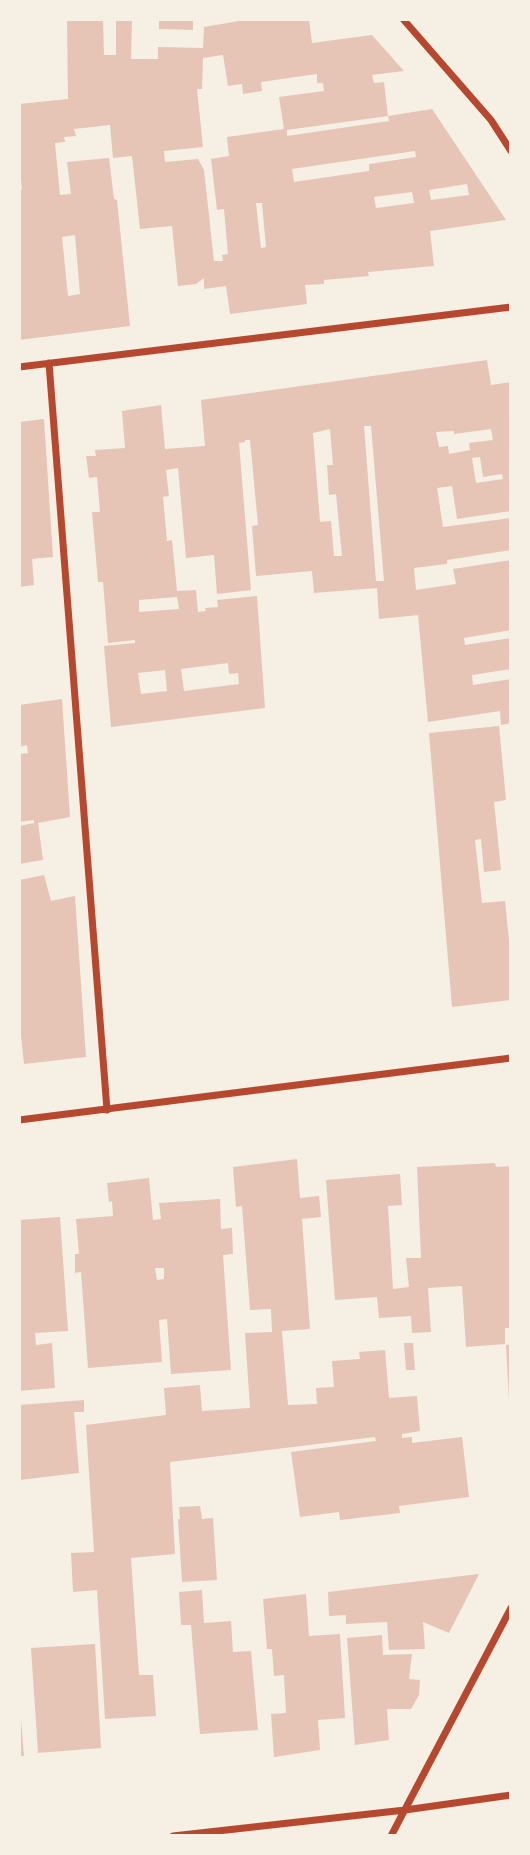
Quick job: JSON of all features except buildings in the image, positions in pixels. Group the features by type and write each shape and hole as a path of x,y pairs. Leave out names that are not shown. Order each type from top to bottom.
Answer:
{"street":[{"path":"403,19 491,120 511,151"},
{"path":"19,367 511,307"},
{"path":"49,363 107,1110"},
{"path":"19,1120 511,1058"},
{"path":"391,1836 511,1608"},
{"path":"173,1836 405,1810 511,1795"}]}
